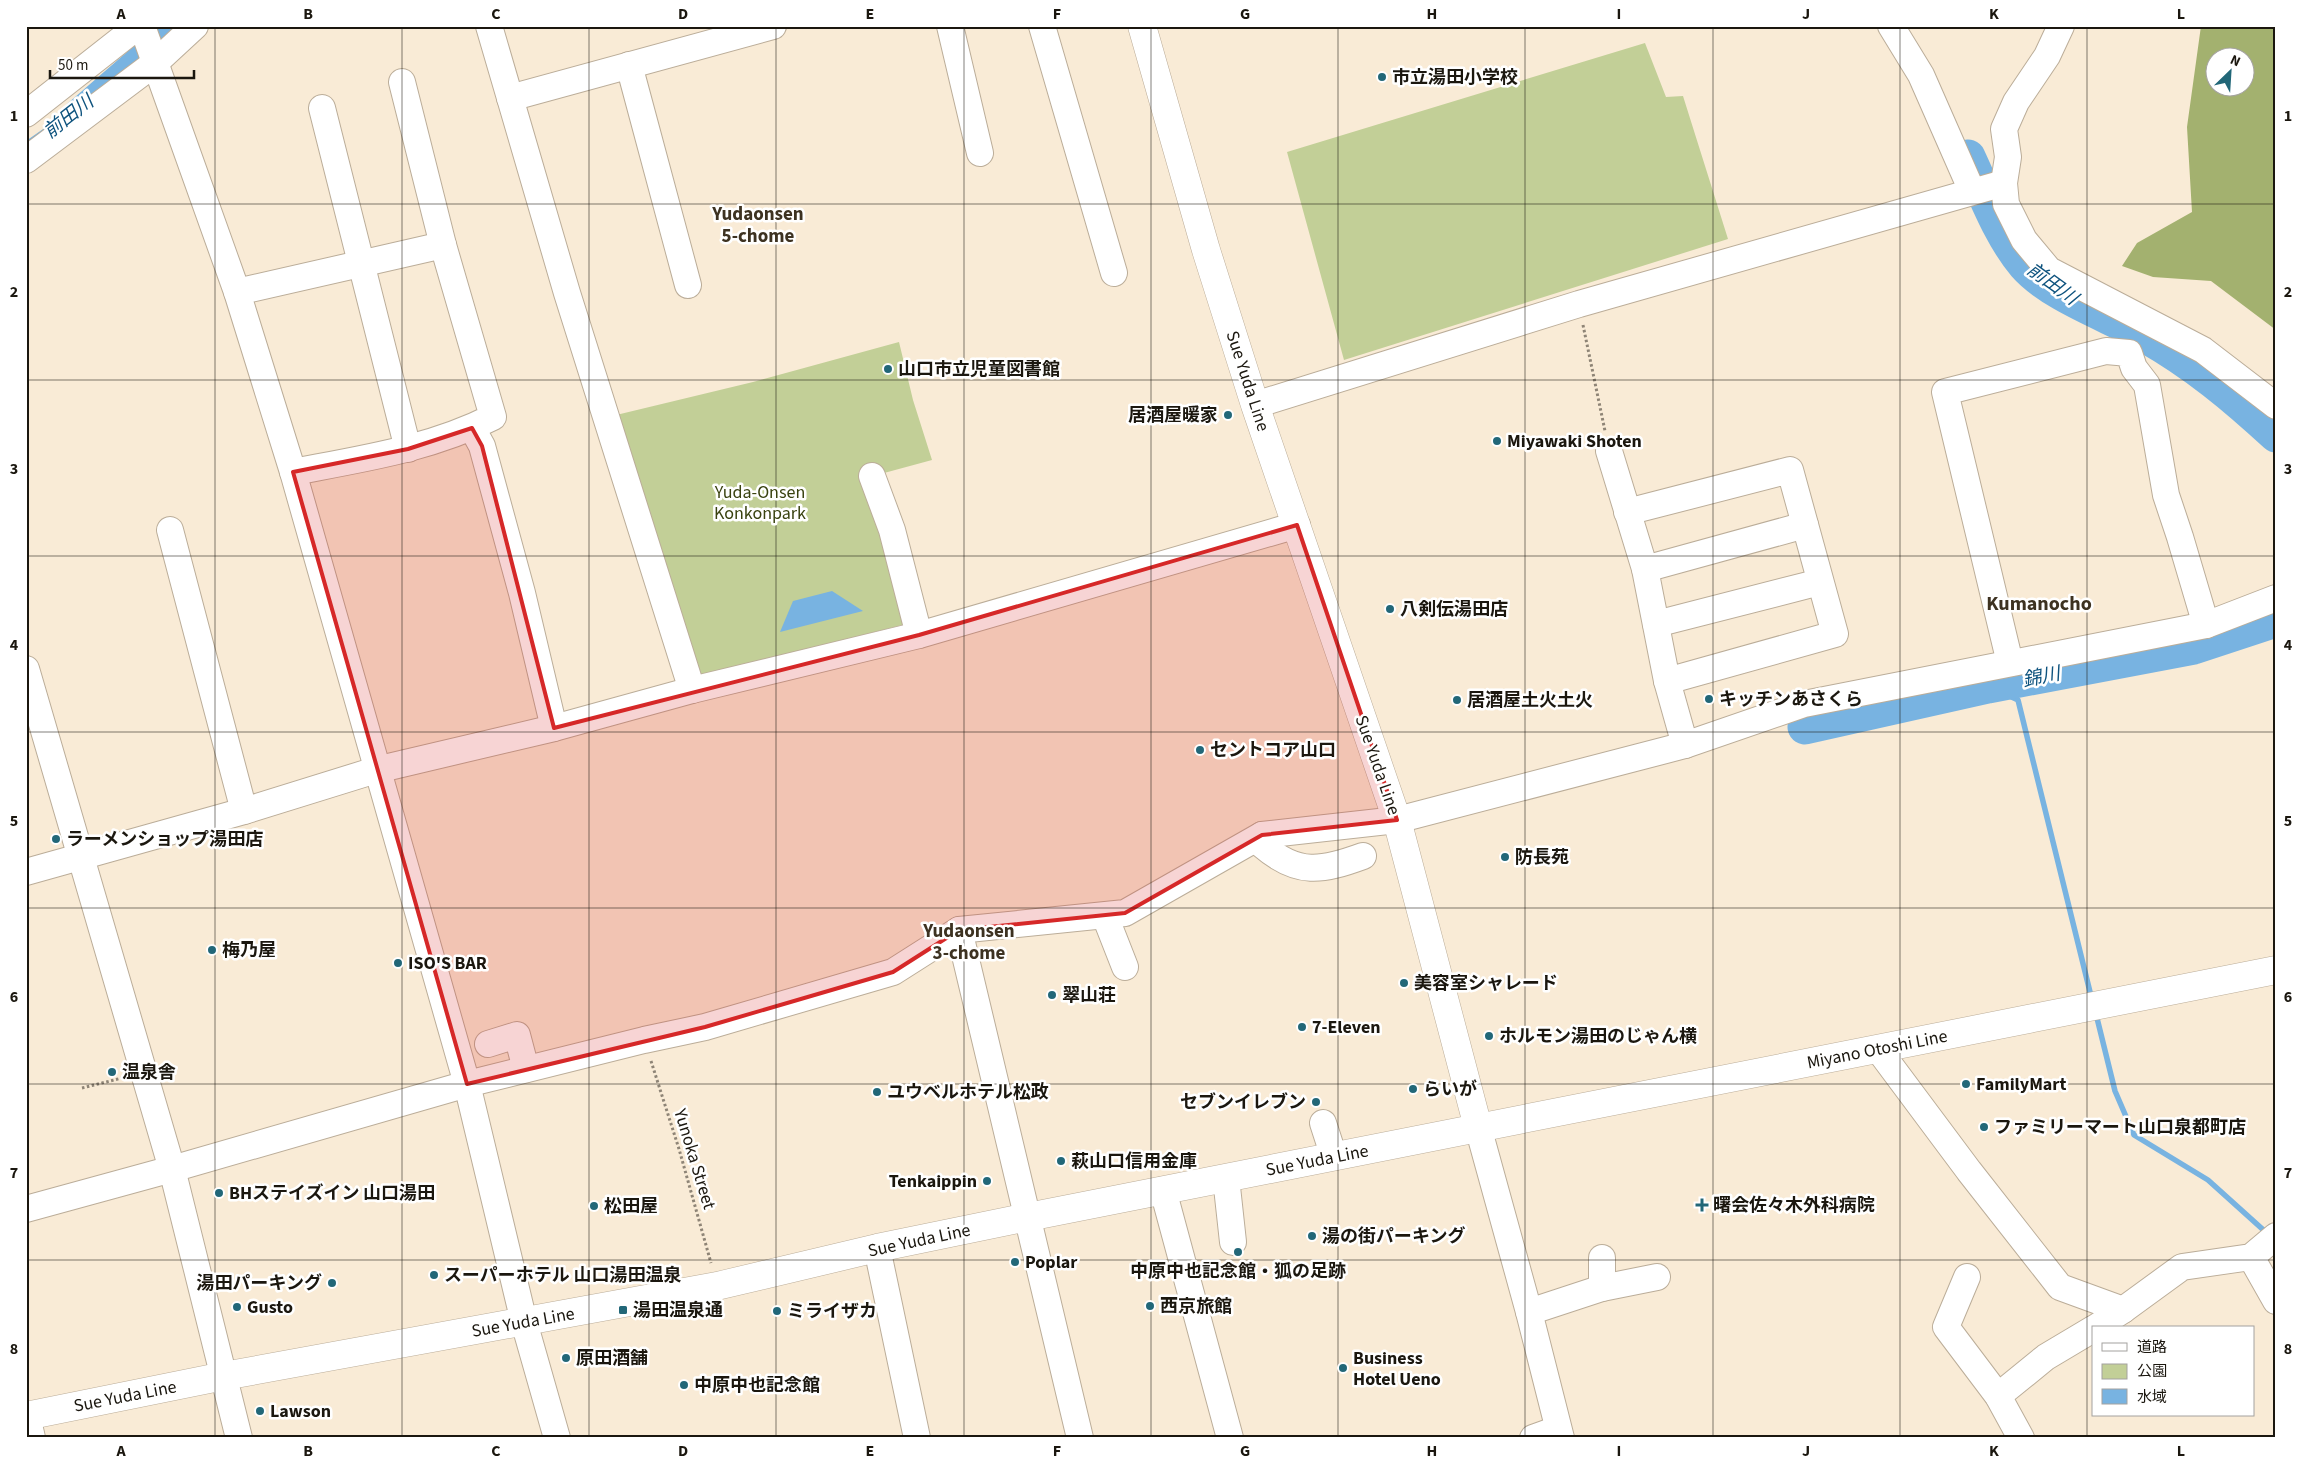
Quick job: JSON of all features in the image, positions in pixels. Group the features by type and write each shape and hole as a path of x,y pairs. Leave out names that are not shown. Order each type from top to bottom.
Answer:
{"main road":[{"name":"Sue Yuda Line","path":"28,1423 224,1376 718,1286 877,1248 1478,1127 1397,820 1255,405 1206,250 1142,26"},
{"name":"Miyano Otoshi Line","path":"1478,1127 2276,970"}],"street":[{"path":"26,114 146,40 195,26"},
{"path":"489,26 567,293 692,690"},
{"path":"510,98 773,26"},
{"path":"950,26 980,153"},
{"path":"1042,26 1114,273"},
{"path":"1891,26 1921,75 1972,190"},
{"path":"2061,26 2047,56 2016,102 2004,129 2008,157 2004,182 2006,204 2024,240 2049,270 2203,350 2276,406"},
{"path":"26,160 146,40"},
{"path":"146,40 237,292 292,472 467,1084 524,1322 557,1438"},
{"path":"629,65 688,284"},
{"path":"292,472 408,449 472,428 493,417 443,245 402,82"},
{"path":"322,108 408,449"},
{"path":"1255,405 1579,304 2004,182"},
{"path":"237,292 443,245"},
{"path":"2010,663 1945,392 2106,351 2129,353 2134,368 2147,385 2166,496 2206,625"},
{"path":"472,428 482,446 522,593 554,728"},
{"path":"1609,451 1645,569 1667,681 1685,745"},
{"path":"1627,512 1790,470 1835,634 1667,681"},
{"path":"872,476 892,530 919,635"},
{"path":"26,872 244,811 376,770 554,728 692,690 919,635 1297,525"},
{"path":"1645,569 1805,525"},
{"path":"170,530 244,811"},
{"path":"1656,624 1820,582"},
{"path":"26,1209 467,1084 644,1040 705,1027 893,972 959,930 1124,913 1158,896 1231,851 1262,835 1397,820 1685,745 1804,704 2206,625 2276,598"},
{"path":"26,669 172,1169 239,1438"},
{"path":"1262,835 1262,845 1277,858 1308,868 1332,867 1363,856"},
{"path":"1105,916 1125,967"},
{"path":"959,930 1080,1438"},
{"path":"488,1044 517,1035 526,1069"},
{"path":"1878,1049 1969,1171 2060,1286 2124,1310"},
{"path":"1323,1123 1334,1157"},
{"path":"1478,1127 1560,1433 1533,1438"},
{"path":"1226,1178 1233,1242"},
{"path":"1163,1190 1230,1438"},
{"path":"877,1248 917,1438"},
{"path":"2097,1326 2124,1310 2182,1267 2266,1248 2276,1301"},
{"path":"1602,1258 1602,1288"},
{"path":"1529,1312 1602,1288 1657,1277"},
{"path":"1967,1277 1946,1327 1998,1396 2022,1438"},
{"path":"1998,1396 2046,1357 2092,1329"}],"path":[{"path":"1579,304 1609,451"},
{"name":"Yunoka Street","path":"644,1040 679,1149 718,1286"},
{"path":"82,1088 144,1072"}],"highlighted area":[{"path":"472,428 482,446 554,728 919,635 1297,525 1397,820 1262,835 1125,913 959,930 893,972 705,1027 467,1084 293,472 408,449"}],"green space":[{"path":"2201,26 2276,26 2276,330 2211,281 2153,277 2122,266 2137,243 2192,212 2187,127"},
{"path":"1645,43 1666,97 1683,96 1728,239 1344,360 1287,152"},
{"name":"Yuda-Onsen Konkonpark","path":"899,342 913,400 932,460 873,476 910,623 694,678 612,416 753,382"}],"water":[{"path":"157,26 186,26 26,154 26,141 56,120 67,104"},
{"path":"832,591 863,611 780,632 793,601"}],"waterway":[{"name":"前田川","path":"1968,157 1993,213 2008,240 2025,265 2036,276 2065,295 2164,346 2230,394 2276,435"},
{"name":"錦川","path":"1805,727 1988,686 2194,647 2276,620"},
{"path":"1988,686 2018,700 2092,1000"},
{"path":"2096,1014 2115,1091 2134,1135 2208,1180 2269,1235"}],"place":[{"name":"市立湯田小学校","path":"1382,77"},
{"name":"山口市立児童図書館","path":"888,369"},
{"name":"居酒屋暖家","path":"1228,415"},
{"name":"Miyawaki Shoten","path":"1497,441"},
{"name":"八剣伝湯田店","path":"1390,609"},
{"name":"キッチンあさくら","path":"1709,699"},
{"name":"居酒屋土火土火","path":"1457,700"},
{"name":"セントコア山口","path":"1200,750"},
{"name":"ラーメンショップ湯田店","path":"56,839"},
{"name":"防長苑","path":"1505,857"},
{"name":"梅乃屋","path":"212,950"},
{"name":"ISO'S BAR","path":"398,963"},
{"name":"美容室シャレード","path":"1404,983"},
{"name":"翠山荘","path":"1052,995"},
{"name":"7-Eleven","path":"1302,1027"},
{"name":"ホルモン湯田のじゃん横","path":"1489,1036"},
{"name":"温泉舎","path":"112,1072"},
{"name":"FamilyMart","path":"1966,1084"},
{"name":"らいが","path":"1413,1089"},
{"name":"ユウベルホテル松政","path":"877,1092"},
{"name":"セブンイレブン","path":"1316,1102"},
{"name":"ファミリーマート山口泉都町店","path":"1984,1127"},
{"name":"萩山口信用金庫","path":"1061,1161"},
{"name":"Tenkaippin","path":"987,1181"},
{"name":"BHステイズイン 山口湯田","path":"219,1193"},
{"name":"曙会佐々木外科病院","path":"1702,1205"},
{"name":"松田屋","path":"594,1206"},
{"name":"湯の街パーキング","path":"1312,1236"},
{"name":"中原中也記念館・狐の足跡","path":"1238,1252"},
{"name":"Poplar","path":"1015,1262"},
{"name":"スーパーホテル 山口湯田温泉","path":"434,1275"},
{"name":"湯田パーキング","path":"332,1283"},
{"name":"西京旅館","path":"1150,1306"},
{"name":"Gusto","path":"237,1307"},
{"name":"湯田温泉通","path":"623,1310"},
{"name":"ミライザカ","path":"777,1311"},
{"name":"原田酒舗","path":"566,1358"},
{"name":"Business Hotel Ueno","path":"1343,1368"},
{"name":"中原中也記念館","path":"684,1385"},
{"name":"Lawson","path":"260,1411"}],"district":[{"name":"Yudaonsen 5-chome","path":"758,224"},
{"name":"Kumanocho","path":"2039,603"},
{"name":"Yudaonsen 3-chome","path":"969,941"}]}
